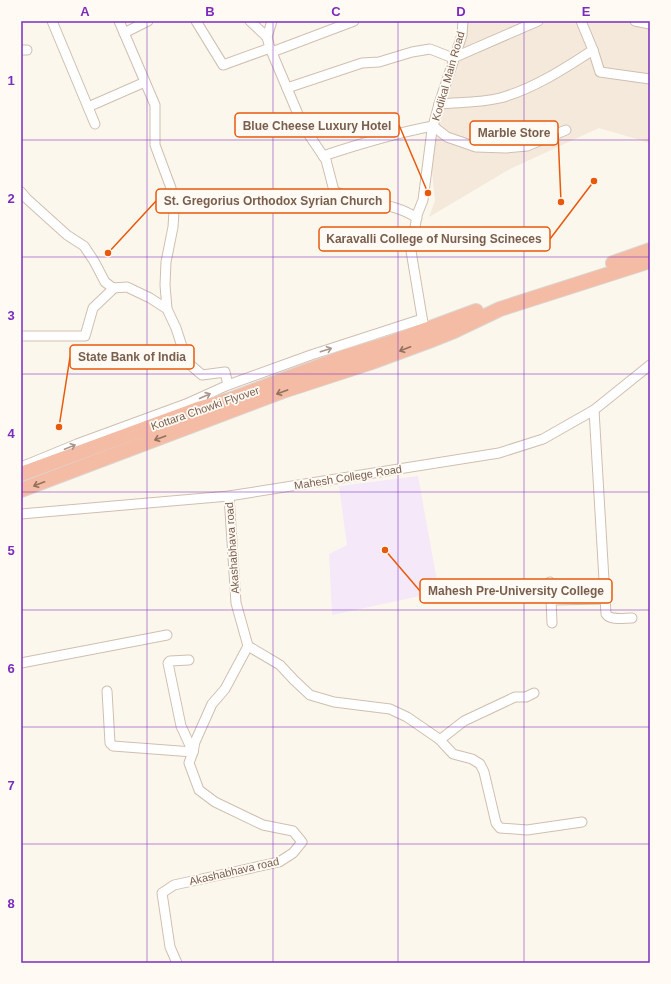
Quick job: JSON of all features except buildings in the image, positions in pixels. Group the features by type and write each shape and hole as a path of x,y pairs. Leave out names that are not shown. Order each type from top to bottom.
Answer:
{"highway":[{"path":"21,490 283,391 372,362 425,330 505,299 650,250"},
{"path":"425,330 454,331 500,309 650,261"},
{"name":"Kottara Chowki Flyover","path":"21,474 198,409 229,400 344,357 390,343 425,330"}],"street":[{"path":"52,21 95,124"},
{"path":"119,21 154,106 155,144 171,188 174,211 173,227 166,262 165,286 167,309 176,328 187,362 202,375 225,372 228,385"},
{"path":"124,33 148,21"},
{"path":"196,21 223,65 354,21"},
{"path":"250,21 267,37 303,126 326,160 334,191 345,196 372,201 408,212 416,218"},
{"path":"267,37 272,21"},
{"name":"Kodikal Main Road","path":"425,330 410,245 414,234 416,218 423,200 433,126 453,58 462,35 463,21"},
{"path":"287,88 362,63 379,62 412,52 430,49 453,58 538,21"},
{"path":"581,21 600,72 650,79"},
{"path":"636,21 650,24"},
{"path":"439,104 500,98 526,88 567,67 593,50"},
{"path":"88,107 145,82"},
{"path":"323,156 357,145 433,126 447,137 476,147 506,148 527,146 566,130"},
{"path":"21,192 67,235 84,246 105,282 114,288 127,288 150,298 167,309"},
{"path":"21,336 85,336 92,308 114,288"},
{"path":"21,467 77,444 186,404 228,385 311,355 425,330"},
{"name":"Mahesh College Road","path":"21,514 229,496 499,454 543,439 594,410 650,364"},
{"path":"594,410 606,614 608,617 632,618"},
{"name":"Akashabhava road","path":"177,963 170,947 162,894 174,885 279,862 294,853 302,842 293,831 263,824 215,802 199,790 189,763 195,742 212,704 224,689 248,646 236,603 229,496"},
{"path":"550,582 552,622"},
{"path":"551,600 604,599"},
{"path":"21,663 167,635"},
{"path":"248,646 280,665 310,695 334,702 390,709 407,717 439,739 453,754 472,759 480,764 484,772 496,823 500,828 527,830 582,822"},
{"path":"107,691 110,743 113,746 193,752 181,726 168,663 170,661 189,660"},
{"path":"439,739 464,721 516,697 526,697 534,693"}],"shaded area":[{"path":"467,21 650,21 650,143 599,128 510,169 429,217 435,201 430,153 442,101"},
{"path":"418,476 439,592 332,615 329,554 347,545 339,486"}],"place":[{"name":"Karavalli College of Nursing Scineces","path":"594,181"},
{"name":"Blue Cheese Luxury Hotel","path":"428,193"},
{"name":"Marble Store","path":"561,202"},
{"name":"St. Gregorius Orthodox Syrian Church","path":"108,253"},
{"name":"State Bank of India","path":"59,427"},
{"name":"Mahesh Pre-University College","path":"385,550"}]}
